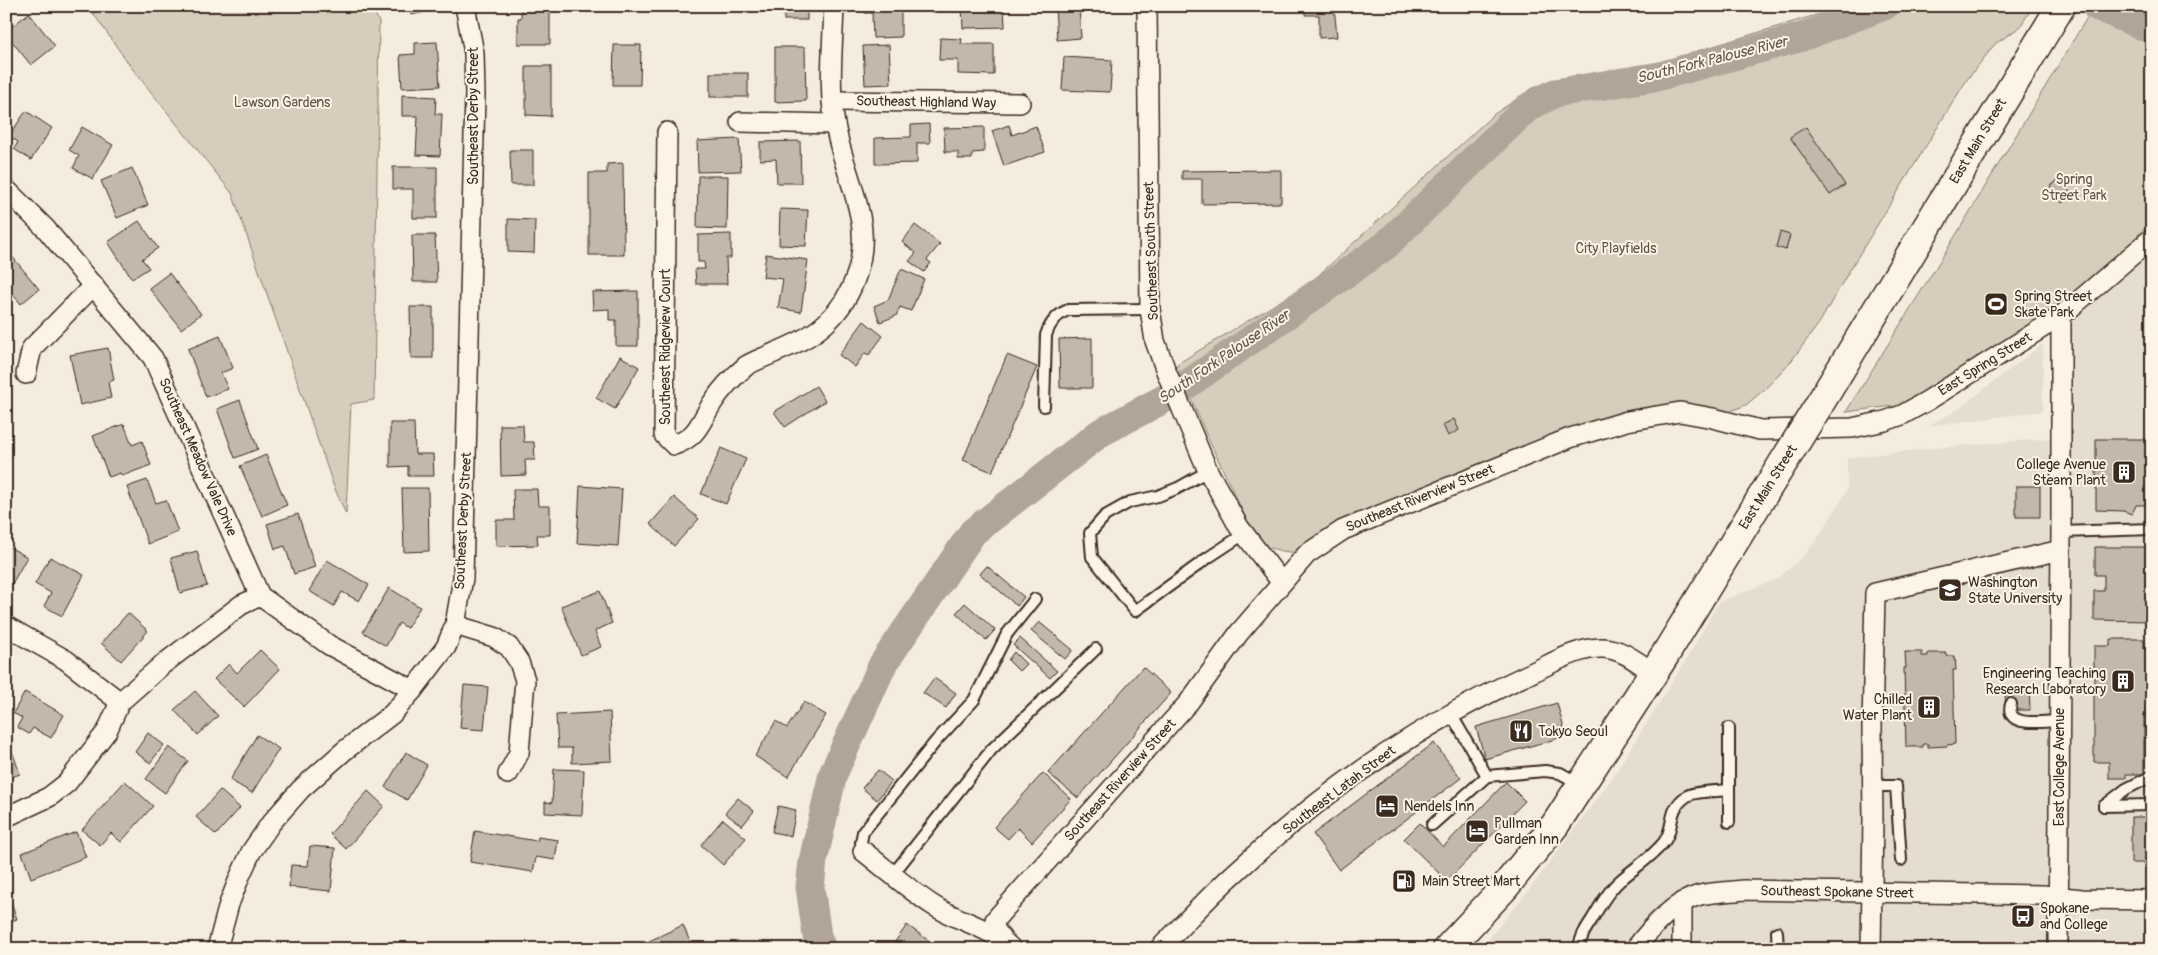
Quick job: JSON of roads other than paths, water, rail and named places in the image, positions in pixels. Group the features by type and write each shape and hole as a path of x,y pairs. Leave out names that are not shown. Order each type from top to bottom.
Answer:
{"main road":[{"name":"East Main Street","path":"1447,949 1509,881 1555,825 1654,673 2061,6"}],"street":[{"name":"Southeast Derby Street","path":"217,949 229,904 240,876 252,852 271,823 301,789 344,751 392,714 446,648 455,625 463,578 476,95 474,53 465,6"},
{"name":"Southeast Ridgeview Court","path":"667,132 664,435 674,445 687,441 698,429 713,402 729,381 748,364 808,338 826,323 845,302 856,278 862,248 860,217 834,124 832,101 834,6"},
{"name":"Southeast South Street","path":"1147,6 1150,308 1155,341 1190,431 1208,471 1244,534 1282,582"},
{"name":"Southeast Highland Way","path":"832,101 1020,104"},
{"path":"740,122 834,124"},
{"name":"Southeast Meadow Vale Drive","path":"6,189 46,229 153,358 260,596"},
{"name":"East Spring Street","path":"1852,428 1885,421 1902,414 2061,316 2152,238"},
{"path":"26,374 32,348 94,285"},
{"name":"East College Avenue","path":"2058,949 2061,316"},
{"name":"Southeast Riverview Street","path":"1007,944 994,928 995,920 1189,702 1233,640 1282,582 1307,554 1343,530 1570,438 1627,421 1680,412 1760,430 1852,428"},
{"path":"1870,949 1875,592 2061,541"},
{"path":"6,816 49,797 68,783 107,731 120,702 162,666 241,605 260,596 329,645 413,690"},
{"path":"455,625 494,637 509,647 520,662 525,680 519,753 508,774"},
{"path":"6,626 66,660 120,702"},
{"name":"Southeast Latah Street","path":"1160,949 1237,871 1310,809 1376,759 1451,714 1510,683 1586,650 1603,648 1620,651 1654,673"},
{"path":"863,851 935,906 983,928 1007,944"},
{"name":"Southeast Spokane Street","path":"1635,949 1662,919 1682,902 1700,895 1743,890 2059,896 2152,900"},
{"path":"1682,902 1682,949"}],"lane":[{"path":"1044,406 1046,335 1060,313 1068,310 1150,308"},
{"path":"1208,471 1178,488 1158,496 1130,502 1105,516 1090,533 1092,557 1135,611 1244,534"},
{"path":"2061,541 2152,530"},
{"path":"863,851 861,842 863,832 936,741 974,700 1007,634 1035,599"},
{"path":"893,874 992,749 1096,649"},
{"path":"2011,704 2010,714 2012,718 2018,721 2059,721"},
{"path":"1451,714 1487,776"},
{"path":"1729,728 1729,822"},
{"path":"1432,825 1487,776 1545,771 1560,773 1581,785"},
{"path":"2152,776 2126,789 2104,806 2152,805"},
{"path":"1872,786 1896,786 1901,860"},
{"path":"1579,949 1580,939 1604,899 1621,879 1649,858 1665,841 1672,813 1678,804 1689,794 1729,790"},
{"path":"1777,932 1778,949"}],"waterway":[{"name":"South Fork Palouse River","path":"822,949 817,936 810,887 813,861 833,774 883,664 973,532 1100,433 1175,393 1385,246 1527,108 1555,93 1660,76 1802,37 1884,6"},
{"name":"South Fork Palouse River","path":"2096,6 2152,30"}],"place":[{"name":"Spring Street Skate Park","path":"1996,304"},
{"name":"College Avenue Steam Plant","path":"2124,472"},
{"name":"Washington State University","path":"1950,590"},
{"name":"Engineering Teaching Research Laboratory","path":"2123,681"},
{"name":"Chilled Water Plant","path":"1929,707"},
{"name":"Tokyo Seoul","path":"1521,731"},
{"name":"Nendels Inn","path":"1387,806"},
{"name":"Pullman Garden Inn","path":"1477,831"},
{"name":"Main Street Mart","path":"1404,881"},
{"name":"Spokane and College","path":"2023,916"}],"park label":[{"name":"Lawson Gardens","path":"282,102"},
{"name":"Spring Street Park","path":"2074,187"},
{"name":"City Playfields","path":"1616,248"}]}
